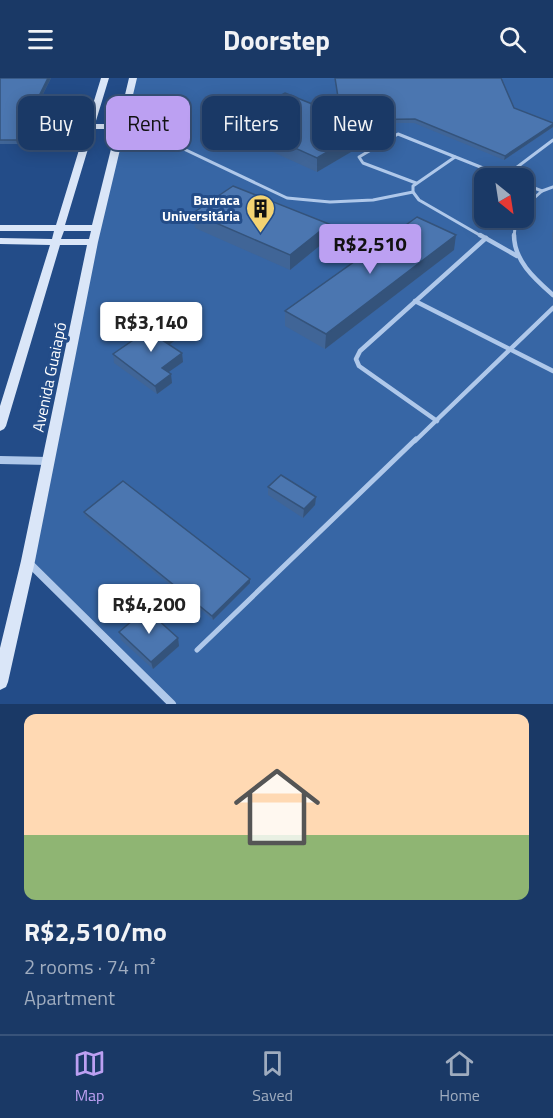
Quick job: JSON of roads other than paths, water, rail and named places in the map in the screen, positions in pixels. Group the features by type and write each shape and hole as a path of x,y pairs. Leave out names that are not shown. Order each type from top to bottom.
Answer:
{"main road":[{"name":"Avenida Guaiapó","path":"94,113 105,78"},
{"name":"Avenida Guaiapó","path":"129,96 133,78"},
{"name":"Avenida Guaiapó","path":"0,426 83,150"},
{"name":"Avenida Guaiapó","path":"0,682 28,561 93,242 116,150"},
{"path":"0,228 97,228"},
{"path":"0,241 93,242"}],"street":[{"path":"0,460 48,461"},
{"path":"28,561 172,704"}],"lane":[{"path":"416,183 363,163 359,158 398,134 482,168"},
{"path":"518,168 553,140"},
{"path":"186,150 287,198 341,202 373,200 413,192"},
{"path":"455,157 416,183 413,186 413,192 419,200 517,256 553,295"},
{"path":"534,198 542,191 553,187"},
{"path":"534,188 542,191"},
{"path":"513,228 517,256"},
{"path":"437,421 359,366 356,359 360,351 486,238"},
{"path":"415,301 553,371"},
{"path":"197,650 553,309"}],"place":[{"name":"Barraca Universitária","path":"261,234"}]}
